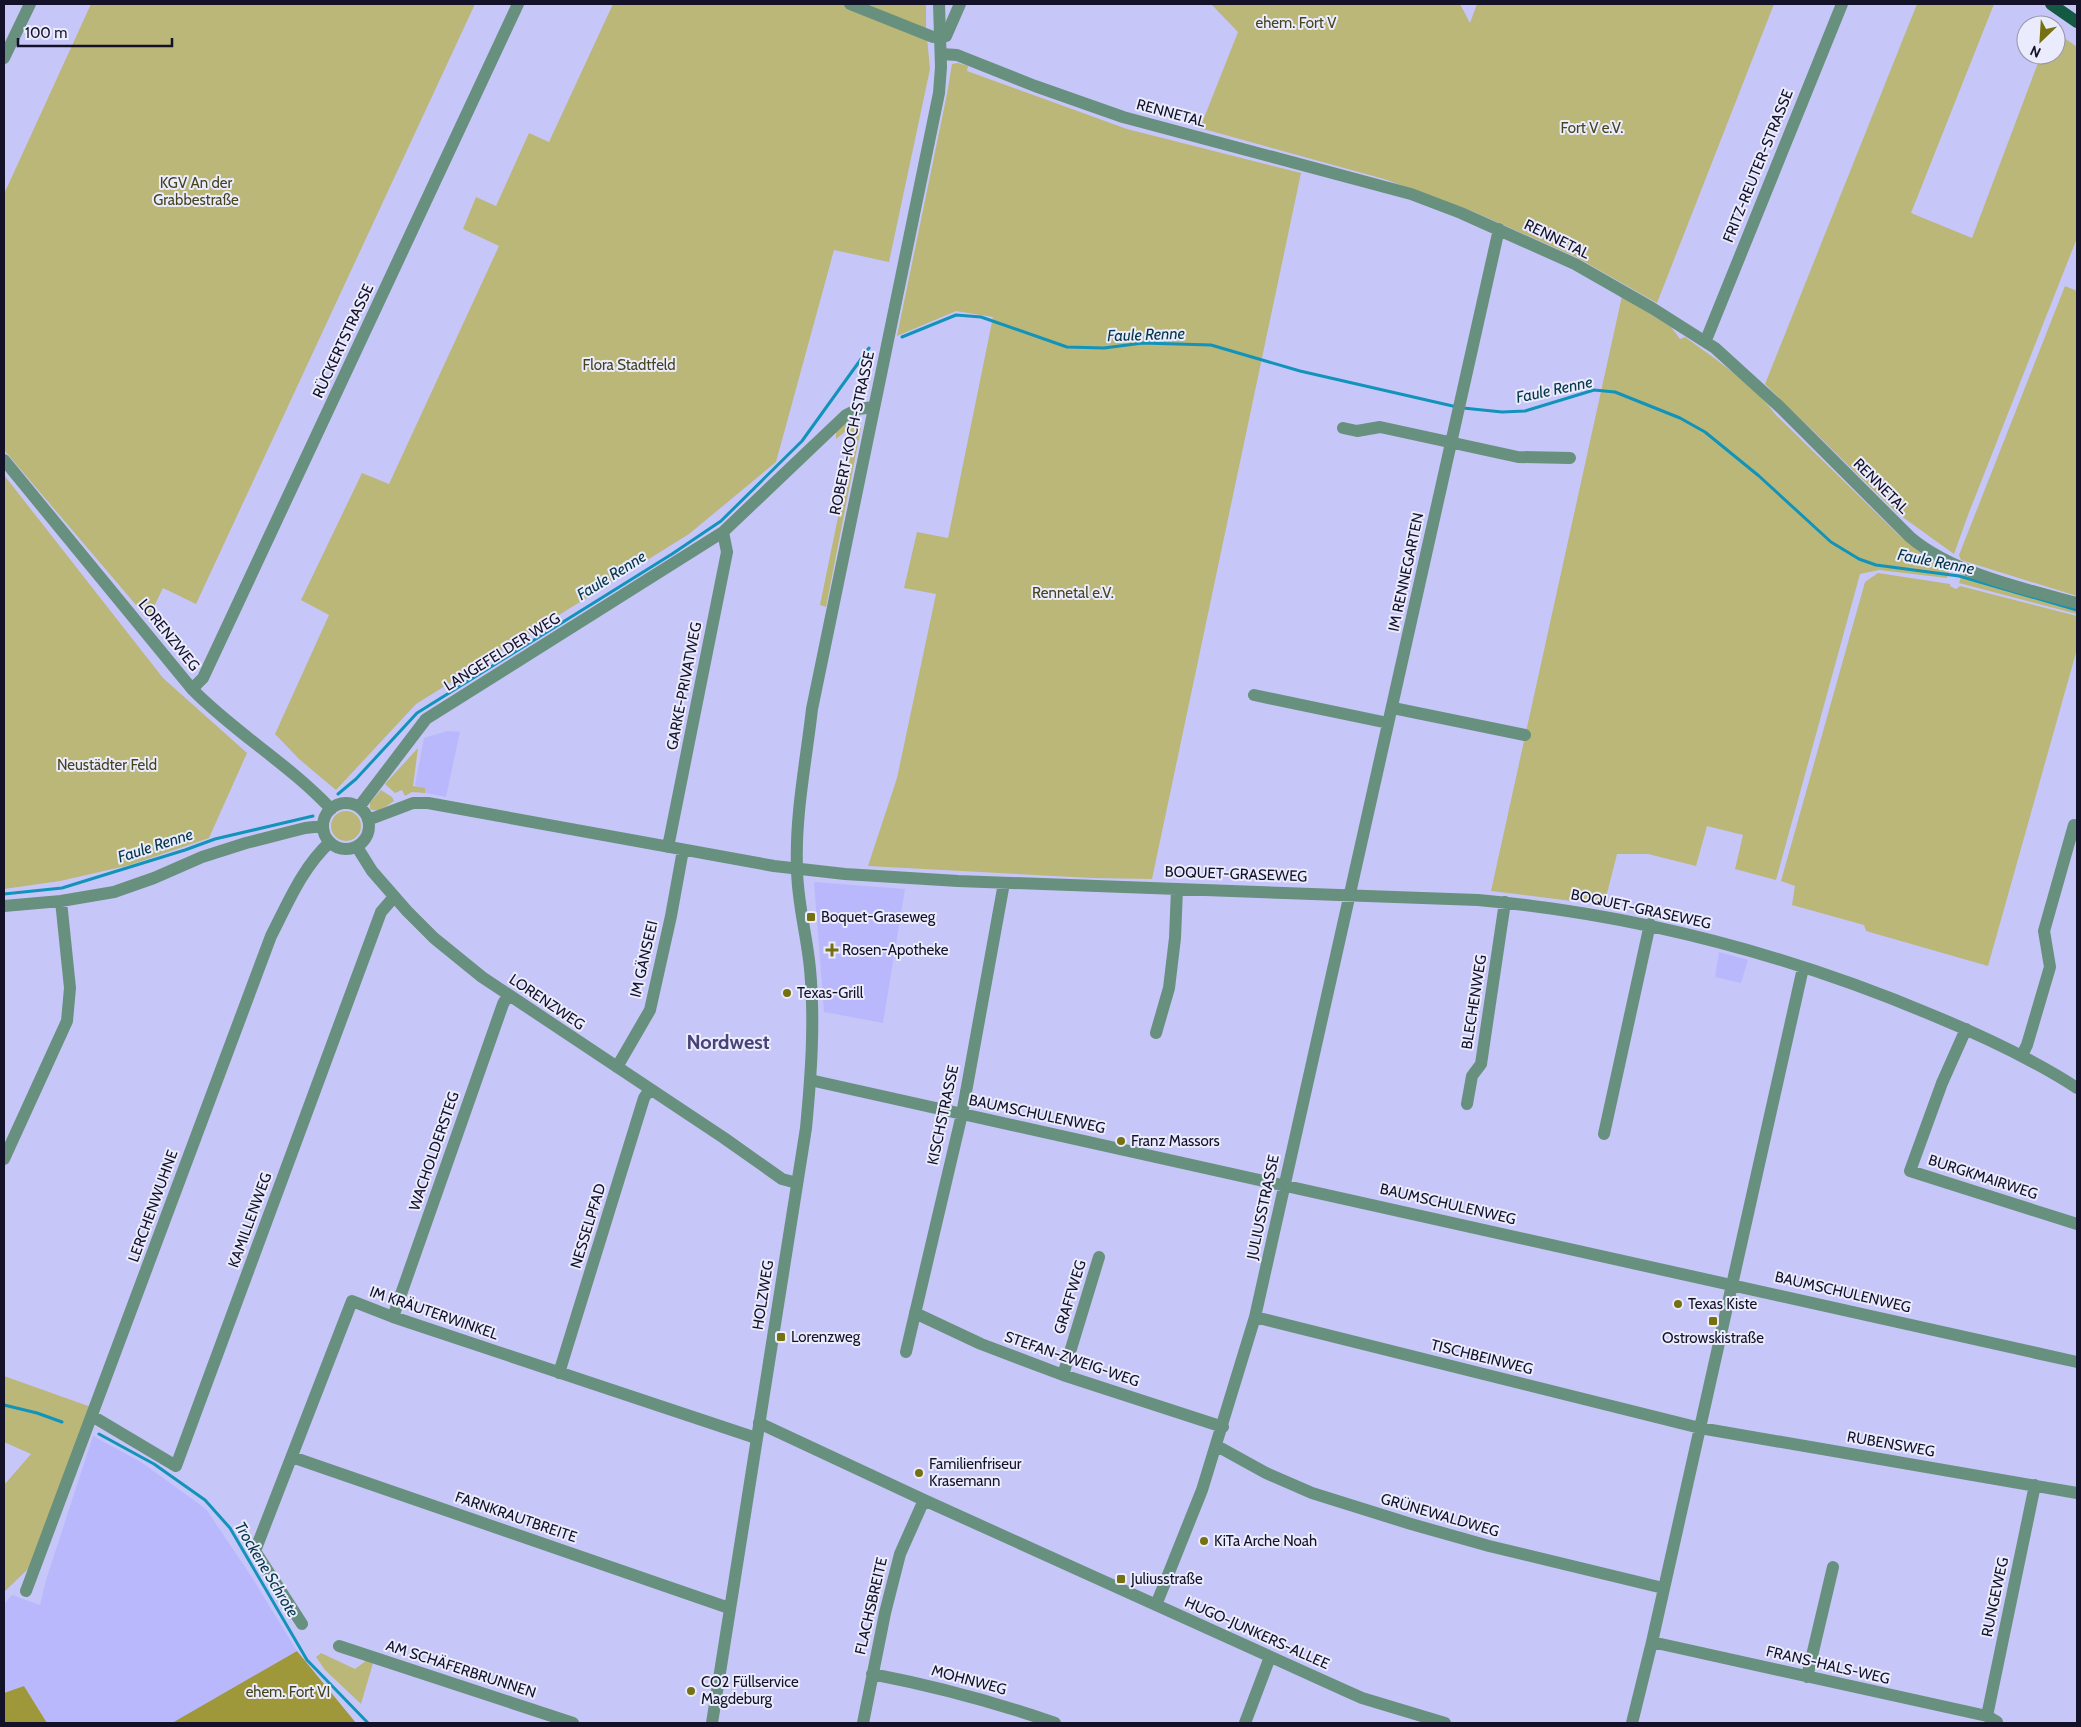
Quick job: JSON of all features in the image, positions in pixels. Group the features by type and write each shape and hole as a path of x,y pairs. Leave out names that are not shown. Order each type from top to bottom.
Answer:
{"main road":[{"path":"2050,4 2076,21"}],"street":[{"path":"4,58 30,4"},
{"name":"RÜCKERTSTRASSE","path":"192,689 203,678 518,4"},
{"path":"850,4 933,37 946,36 960,4"},
{"name":"ROBERT-KOCH-STRASSE","path":"797,869 799,812 812,709 939,93 941,54 939,4"},
{"name":"FRITZ-REUTER-STRASSE","path":"1706,340 1842,4"},
{"name":"RENNETAL","path":"941,54 957,55 1035,86 1123,117 1396,190 1461,212 1586,270 1706,340 1780,408 1883,512 1926,550 1942,559 1978,573 2077,603"},
{"name":"IM RENNEGARTEN","path":"1350,894 1499,229"},
{"name":"LANGEFELDER WEG","path":"359,807 426,719 723,532 846,415 858,409 874,407"},
{"path":"1343,428 1357,431 1380,428 1518,457 1570,458"},
{"name":"LORENZWEG","path":"4,460 192,689 331,809"},
{"name":"GARKE-PRIVATWEG","path":"668,847 728,552 723,532"},
{"path":"1254,695 1388,723"},
{"path":"1393,708 1526,735"},
{"path":"344,803 359,807 365,813 368,820 367,836 357,847 343,849 330,842 325,835 323,826 325,817 331,809 344,803"},
{"name":"BOQUET-GRASEWEG","path":"368,820 413,803 428,803 797,869 890,877 1004,883 1350,894 1505,902 1597,914 1650,924 1711,940 1885,995 2022,1054 2077,1088"},
{"path":"2022,1054 2027,1045 2050,966 2044,931 2074,825"},
{"path":"4,906 61,901 114,892 246,843 305,828 323,826"},
{"name":"LERCHENWUHNE","path":"26,1591 272,936 301,878 318,854 330,842"},
{"name":"LORENZWEG","path":"357,847 372,871 394,897 434,938 482,977 724,1138 782,1179 797,1184"},
{"name":"IM GÄNSEEI","path":"617,1067 650,1010 671,916 683,850"},
{"name":"HOLZWEG","path":"712,1723 806,1128 812,1033 810,971 797,869"},
{"name":"KISCHSTRASSE","path":"906,1352 962,1114 1004,883"},
{"path":"1156,1033 1169,988 1175,938 1177,889"},
{"name":"JULIUSSTRASSE","path":"1156,1605 1202,1490 1223,1427 1255,1317 1350,894"},
{"name":"KAMILLENWEG","path":"92,1416 176,1466 381,912 394,897"},
{"path":"4,1159 66,1021 70,988 61,901"},
{"name":"BLECHENWEG","path":"1467,1104 1472,1076 1481,1064 1505,902"},
{"path":"1604,1134 1650,924"},
{"path":"1632,1723 1652,1642 1803,968"},
{"name":"WACHOLDERSTEG","path":"393,1317 503,1004 508,996"},
{"name":"BURGKMAIRWEG","path":"1966,1029 1942,1083 1910,1171 2077,1224"},
{"name":"BAUMSCHULENWEG","path":"810,1080 2077,1362"},
{"name":"NESSELPFAD","path":"559,1373 644,1098 650,1089"},
{"name":"GRAFFWEG","path":"1063,1375 1099,1257"},
{"name":"IM KRÄUTERWINKEL","path":"302,1624 255,1551 352,1301 393,1317 756,1438"},
{"name":"STEFAN-ZWEIG-WEG","path":"915,1313 981,1344 1063,1375 1223,1427"},
{"name":"TISCHBEINWEG","path":"1255,1317 1700,1428"},
{"name":"HUGO-JUNKERS-ALLEE","path":"759,1423 1270,1658 1362,1698 1445,1723"},
{"name":"RUBENSWEG","path":"1700,1428 2035,1484 2077,1493"},
{"name":"GRÜNEWALDWEG","path":"1217,1446 1266,1473 1312,1493 1489,1546 1663,1588"},
{"name":"FARNKRAUTBREITE","path":"292,1458 729,1608"},
{"name":"RUNGEWEG","path":"1992,1719 2035,1484"},
{"name":"FLACHSBREITE","path":"863,1723 885,1613 900,1554 924,1500"},
{"path":"1807,1677 1833,1567"},
{"name":"FRANS-HALS-WEG","path":"1652,1642 1992,1719"},
{"name":"AM SCHÄFERBRUNNEN","path":"339,1646 573,1723"},
{"path":"1245,1723 1270,1658"},
{"name":"MOHNWEG","path":"872,1674 916,1682 986,1701 1055,1723"}],"shaded area":[{"path":"447,731 460,732 446,797 426,793 415,785 424,738"},
{"path":"814,882 905,889 883,1023 824,1012"},
{"path":"1719,952 1748,960 1741,983 1715,977"},
{"path":"93,1436 141,1462 206,1509 253,1579 297,1651 172,1723 47,1723 24,1686 4,1693 4,1604 12,1595 40,1605 46,1580"}],"green space":[{"name":"KGV An der Grabbestraße","path":"91,4 475,4 196,604 163,588 148,619 4,450 4,194"},
{"name":"Flora Stadtfeld","path":"613,4 842,4 927,38 930,69 889,262 834,250 776,462 689,534 416,704 336,790 299,759 275,734 329,615 301,600 362,473 389,484 499,246 463,229 476,197 496,206 529,133 549,142"},
{"path":"862,4 926,4 926,30"},
{"name":"Fort V e.V.","path":"1211,4 1460,4 1470,23 1477,4 1774,4 1657,303 1576,257 1472,211 1384,179 1200,128 1238,32"},
{"path":"1917,4 1994,4 1911,213 1972,238 2037,65 2066,65 2066,39 2077,47 2077,238 1954,554 1897,513 1765,384"},
{"name":"Rennetal e.V.","path":"958,63 968,66 967,71 1127,129 1301,173 1152,879 1092,878 868,866 897,778 936,594 904,588 917,532 948,538 993,317 956,311 897,336 952,64"},
{"path":"2065,286 2077,291 2077,596 1961,560 1959,555"},
{"path":"1622,296 1671,327 1680,339 1685,337 1733,372 1900,536 1926,557 1950,567 1947,578 1879,570 1860,574 1776,880 1735,869 1743,835 1707,826 1696,866 1648,854 1617,854 1604,905 1491,891"},
{"path":"852,420 861,428 826,607 820,605 855,434 846,431 836,439 836,431 845,422"},
{"name":"Neustädter Feld","path":"4,475 163,678 247,753 209,838 130,865 60,881 4,889"},
{"path":"1963,571 2077,607 2077,614 1959,583"},
{"path":"1878,573 1950,584 1950,586 1956,589 1960,586 2077,616 2077,649 1988,966 1866,931 1864,925 1792,905 1795,886 1781,881 1865,582"},
{"path":"418,748 413,786 425,788 425,793 412,792 405,796 402,790 395,793 385,784"},
{"path":"381,790 392,797 394,801 379,810 370,809 370,803"},
{"path":"346,811 356,816 361,826 356,836 346,841 336,836 331,826 336,816"},
{"path":"4,1376 91,1407 36,1556 27,1570 4,1592 4,1485 31,1454 4,1442"},
{"name":"ehem. Fort VI","path":"297,1651 356,1723 172,1723"},
{"path":"321,1653 355,1669 367,1660 373,1663 361,1704 325,1670 316,1657"},
{"path":"24,1686 47,1723 4,1723 4,1693"}],"waterway":[{"name":"Faule Renne","path":"902,337 956,315 981,317 1067,347 1104,348 1143,343 1211,345 1300,371 1457,407"},
{"name":"Faule Renne","path":"338,794 356,779 417,713 672,554 721,521 802,441 869,348"},
{"name":"Faule Renne","path":"1463,408 1502,412 1525,411 1594,390 1615,392 1680,418 1705,432 1759,476 1831,542 1859,559 1876,565 1959,576 2077,610"},
{"name":"Faule Renne","path":"4,894 62,888 215,839 313,816"},
{"name":"Trockene Schrote","path":"4,1405 37,1413 62,1422"},
{"name":"Trockene Schrote","path":"99,1434 154,1464 205,1500 230,1528 307,1660 368,1723"}],"place":[{"name":"Boquet-Graseweg","path":"811,917"},
{"name":"Rosen-Apotheke","path":"832,950"},
{"name":"Texas-Grill","path":"787,993"},
{"name":"Franz Massors","path":"1121,1141"},
{"name":"Texas Kiste","path":"1678,1304"},
{"name":"Ostrowskistraße","path":"1713,1321"},
{"name":"Lorenzweg","path":"781,1337"},
{"name":"Familienfriseur Krasemann","path":"919,1473"},
{"name":"KiTa Arche Noah","path":"1204,1541"},
{"name":"Juliusstraße","path":"1121,1579"},
{"name":"CO2 Füllservice Magdeburg","path":"691,1691"}],"district":[{"name":"Nordwest","path":"728,1042"}],"park label":[{"name":"ehem. Fort V","path":"1296,23"}]}
